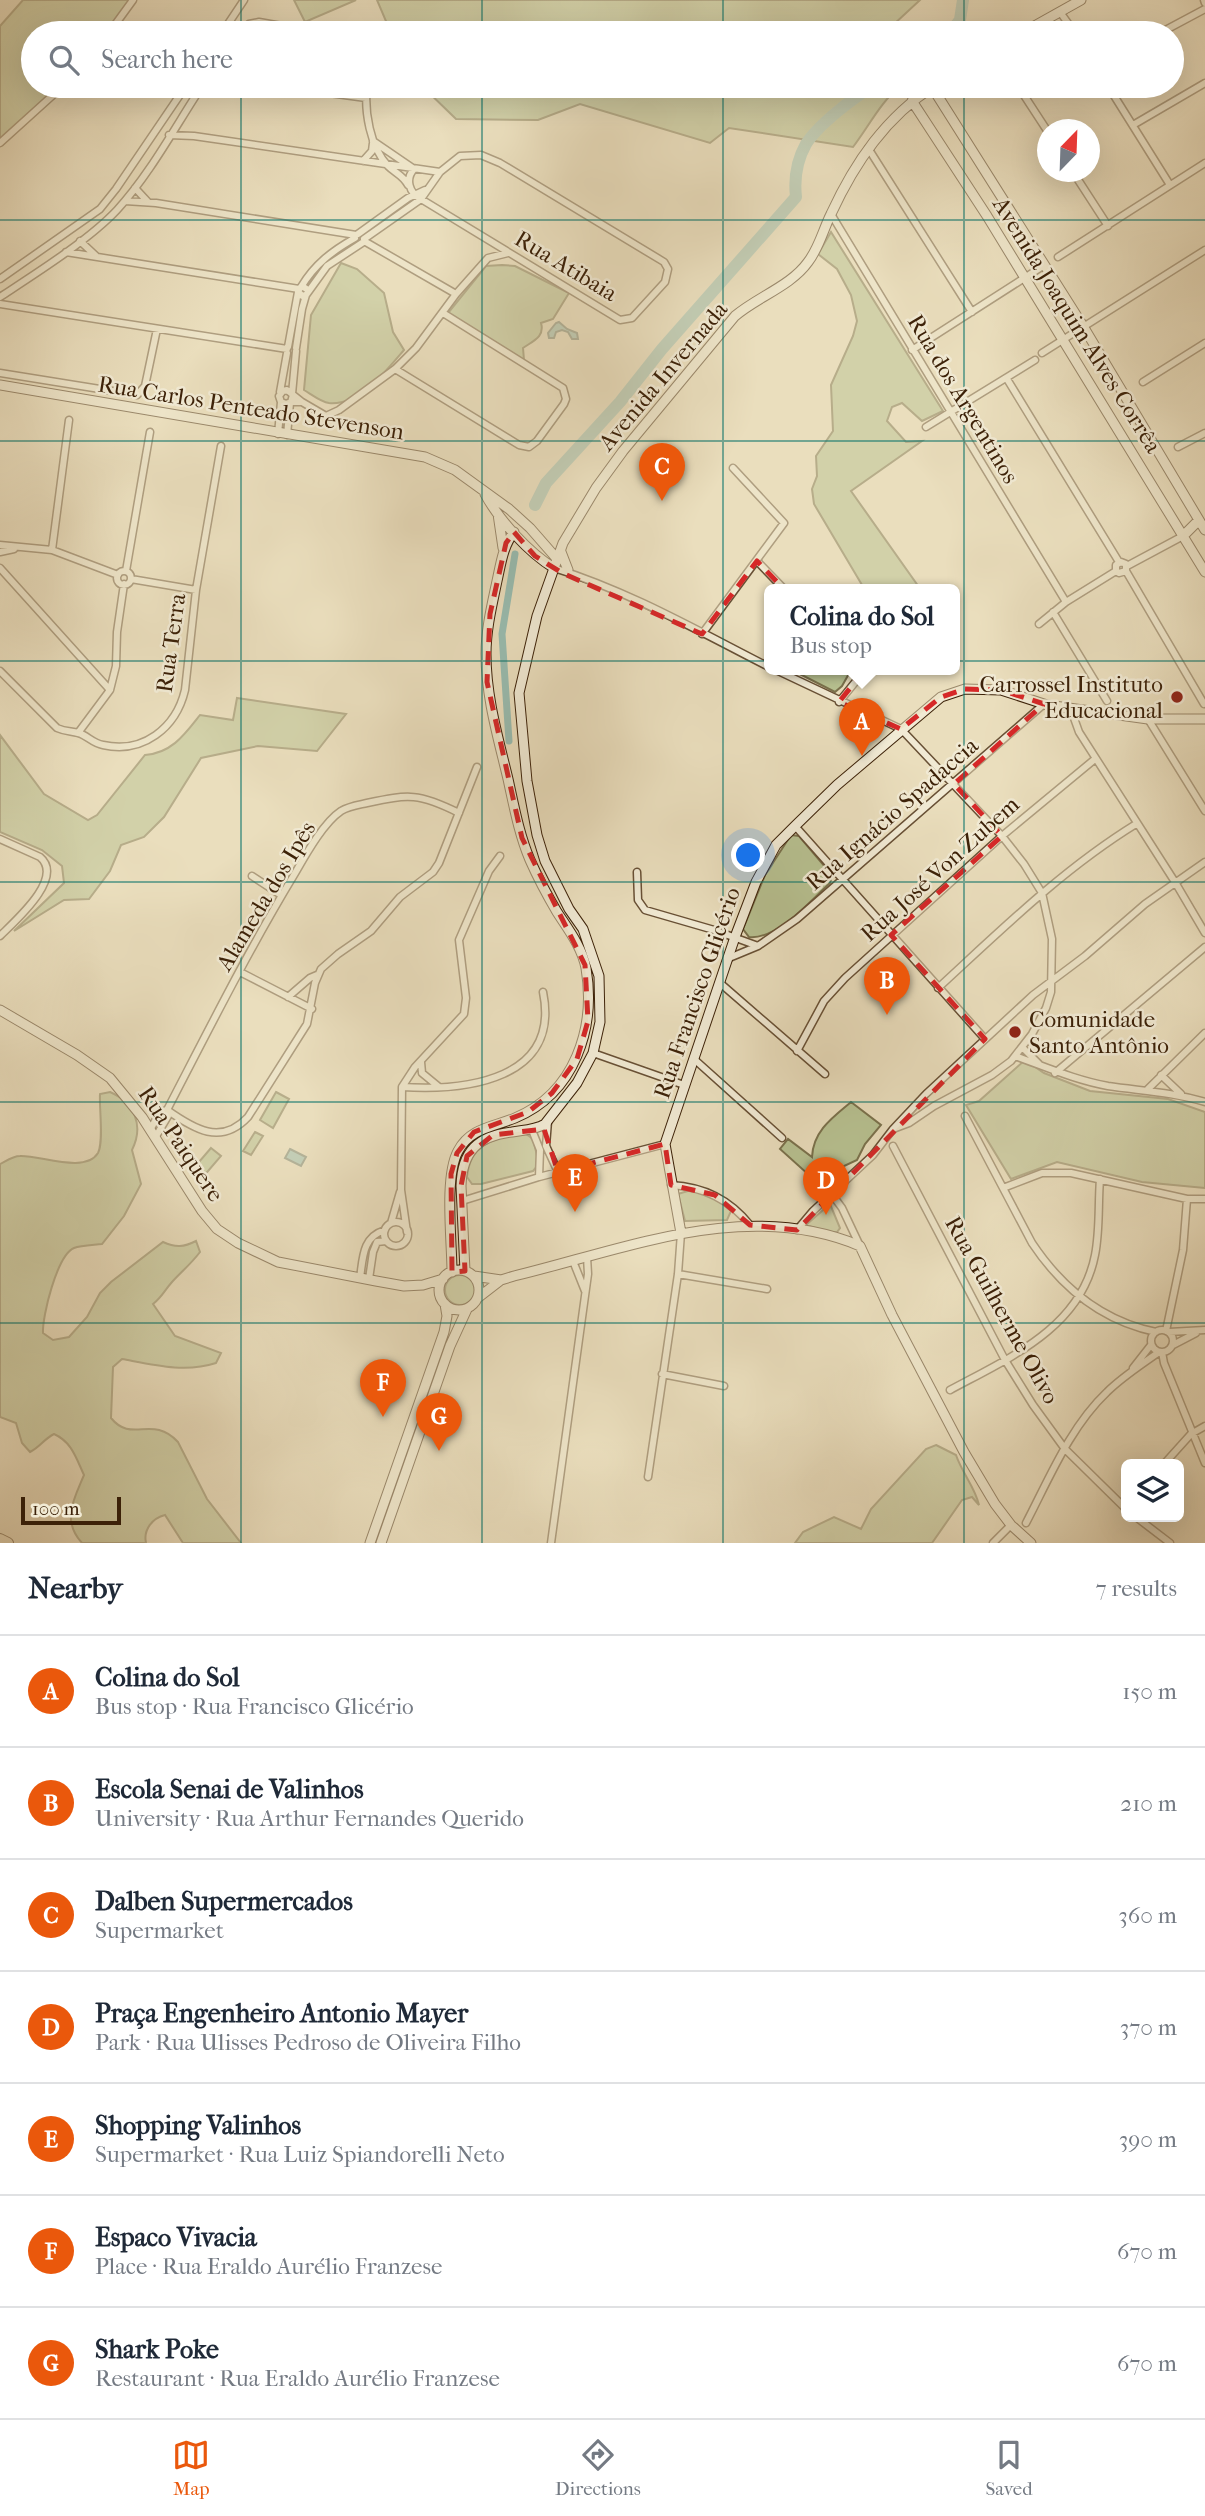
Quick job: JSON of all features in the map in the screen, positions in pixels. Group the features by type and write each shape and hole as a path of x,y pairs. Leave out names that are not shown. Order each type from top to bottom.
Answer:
{"main road":[{"path":"1044,21 1081,0"},
{"name":"Avenida Invernada","path":"469,1274 461,1172 470,1151 493,1135 532,1130 548,1120 577,1083 593,1053 600,1022 599,976 583,929 569,909 545,862 537,835 523,742 519,692 537,616 549,581 584,506 623,451 735,316 800,272 809,261 868,147 890,120 916,98"},
{"name":"Avenida Joaquim Alves Corrêa","path":"940,98 1083,326 1205,530"},
{"name":"Avenida Joaquim Alves Corrêa","path":"912,101 1026,278 1205,572"},
{"name":"Rua Carlos Penteado Stevenson","path":"0,385 425,457 444,464 509,509 545,546 559,556"},
{"path":"1145,473 1150,462 1165,466"},
{"name":"Rua Carlos Penteado Stevenson","path":"485,493 497,512 535,556 559,556"},
{"path":"497,512 504,550"},
{"path":"1183,536 1199,520"},
{"path":"530,528 514,531 504,550 490,614 486,651 487,682 522,838 546,892 579,948 585,965 588,995 588,1021 577,1059 561,1083 527,1120 532,1130"},
{"path":"545,546 554,548 569,572 549,581"},
{"name":"Rua Francisco Glicério","path":"681,1233 666,1144 735,937 765,863 776,845 795,826 901,729 941,697 965,689 1000,690 1044,704 1148,719 1205,719"},
{"name":"Rua Paiquere","path":"0,1010 97,1067 126,1095 202,1211 217,1229 228,1236 278,1262 404,1286 423,1285 443,1279"},
{"path":"452,1272 451,1174 457,1153 463,1142 474,1132 516,1118 539,1105"},
{"path":"381,1543 450,1346 467,1309 479,1297 501,1280 681,1233 750,1224 797,1230 846,1240 860,1246 892,1315 964,1452 995,1504 1031,1543"},
{"path":"370,1543 444,1332 447,1316 439,1288 443,1279 452,1272 501,1280"},
{"path":"469,1274 479,1286 479,1297"},
{"path":"423,1285 459,1311 467,1309"},
{"path":"0,1539 8,1543"}],"street":[{"path":"117,21 133,0"},
{"path":"230,21 244,0"},
{"path":"1182,21 1205,9"},
{"path":"1060,12 1066,21"},
{"path":"1184,95 1205,83"},
{"path":"0,143 50,98"},
{"path":"0,279 100,209 116,190 178,98"},
{"path":"0,297 108,219 135,188 194,98"},
{"path":"363,161 372,151 373,141 366,98"},
{"path":"1026,98 1040,119"},
{"path":"1116,98 1170,185"},
{"path":"1133,125 1179,98"},
{"path":"177,123 194,136"},
{"path":"169,135 194,136 440,172"},
{"path":"373,141 415,169"},
{"name":"Rua Atibaia","path":"373,141 388,166 402,175 412,192 421,199 625,321 632,318 665,282 668,275 664,262 500,163 481,155 460,156 440,172"},
{"path":"868,147 972,312"},
{"path":"1058,257 1205,163"},
{"path":"412,192 410,175 415,169"},
{"path":"282,434 280,398 299,290 311,271 328,253 360,238 421,199 440,172"},
{"path":"1079,182 1108,226"},
{"path":"135,188 148,202"},
{"path":"282,434 292,399 296,350 307,293 327,266 412,192 425,190"},
{"path":"125,201 148,202 360,238 456,294"},
{"name":"Rua dos Argentinos","path":"831,214 1066,603"},
{"path":"80,241 96,256"},
{"path":"1042,353 1205,250"},
{"path":"65,251 299,290 305,286 307,293"},
{"path":"280,398 302,402 326,416 339,410 396,369 488,258 512,253"},
{"path":"912,350 1043,266"},
{"path":"8,292 18,306"},
{"path":"0,304 287,350"},
{"path":"396,369 519,445 529,447 537,441 564,404 566,399 563,388 443,313"},
{"path":"0,373 137,395 145,386 157,329"},
{"path":"1143,382 1205,342"},
{"path":"287,350 292,345 296,350"},
{"path":"926,427 1007,379 1035,359"},
{"path":"1007,379 1119,562 1125,563 1204,704"},
{"path":"280,398 287,390 292,399"},
{"path":"52,550 69,420"},
{"path":"150,432 126,571 131,579 196,590"},
{"path":"1178,447 1205,433"},
{"name":"Rua Terra","path":"0,671 57,728 68,733 78,733 91,742 104,746 133,745 163,731 182,703 185,690 196,590 221,446"},
{"path":"702,634 784,523 733,468"},
{"path":"1116,571 1121,574 1183,536"},
{"path":"0,545 52,550 118,575"},
{"path":"0,552 19,548"},
{"name":"Rua Carlos Penteado Stevenson","path":"559,556 569,572 764,665"},
{"path":"0,561 1,569 110,690"},
{"path":"757,561 779,584"},
{"path":"1039,624 1116,571 1119,562"},
{"path":"118,575 126,571"},
{"path":"118,575 119,582 124,584 128,584 131,579"},
{"path":"78,733 110,690 116,666 117,632 124,584"},
{"path":"1053,612 1107,701"},
{"path":"786,675 901,729 1002,836 1042,893 1052,939 1051,982 1046,1008 1023,1048 992,1076 934,1106 909,1123 893,1129"},
{"path":"839,702 860,675"},
{"name":"Rua Ignácio Spadaccia","path":"729,958 758,946 797,919 1044,704"},
{"path":"1069,707 1079,732 1205,933"},
{"path":"1148,719 1205,811"},
{"name":"Rua José Von Zubem","path":"797,1051 824,1001 891,935 1002,836 1096,759"},
{"path":"288,997 371,931 400,897 433,872 477,767"},
{"name":"Alameda dos Ipês","path":"167,1110 281,895 321,834 341,811 399,796 414,796 433,800 459,813"},
{"path":"938,988 1042,893 1113,838 1136,824"},
{"path":"795,826 985,1039"},
{"path":"0,839 35,854 45,861 48,871 46,883 24,912 0,936"},
{"path":"385,1230 386,1241 392,1246 401,1245 406,1240 401,1190 402,1087 421,1060 464,1014 466,998 459,940 489,871 500,856"},
{"path":"797,1230 831,1193 873,1155 926,1094 1033,995 1145,904 1205,862"},
{"path":"638,872 638,900 645,910 758,946"},
{"path":"252,876 281,895"},
{"path":"1055,1073 1205,947"},
{"path":"240,972 312,1009"},
{"path":"150,1130 160,1112 167,1110 209,1133 223,1133 238,1128 254,1110 307,1024 317,975"},
{"path":"720,983 825,1074"},
{"path":"402,1087 439,1087 506,1075 526,1060 535,1049 546,1007 543,992"},
{"path":"1033,995 1043,998 1046,1008"},
{"path":"1147,1089 1205,1034"},
{"path":"1023,1048 1040,1065"},
{"path":"593,1053 684,1086"},
{"path":"1015,1056 1055,1073 1109,1086 1147,1089 1205,1102"},
{"path":"694,1059 782,1138"},
{"path":"421,1060 422,1073 439,1087"},
{"path":"1161,1075 1182,1095"},
{"path":"926,1094 934,1106"},
{"path":"155,1139 168,1116 167,1110"},
{"path":"965,1116 1032,1243 1045,1262 1078,1297 1108,1315 1142,1330 1203,1330"},
{"path":"548,1120 546,1146 558,1172"},
{"path":"532,1130 540,1150 539,1177"},
{"path":"462,1201 539,1177 666,1144"},
{"name":"Rua Guilherme Olivo","path":"893,1146 1005,1360 1033,1405 1065,1449 1121,1504"},
{"path":"1003,1188 1025,1178 1053,1172 1071,1172 1187,1199 1205,1199"},
{"path":"950,1390 1049,1332 1078,1297 1095,1255 1100,1180"},
{"path":"671,1185 687,1186 716,1195 738,1211 750,1224"},
{"path":"365,1278 365,1245 373,1235 385,1230 391,1223 401,1190"},
{"path":"831,1193 842,1208 860,1246"},
{"path":"1167,1332 1183,1250 1187,1199"},
{"path":"391,1223 403,1225 407,1232"},
{"name":"Rua Francisco Glicério","path":"648,1477 678,1273 681,1233"},
{"path":"365,1278 377,1242 386,1241"},
{"path":"551,1543 588,1274 587,1257"},
{"path":"573,1261 585,1293"},
{"path":"678,1273 767,1289"},
{"path":"1026,1523 1065,1449 1094,1407 1128,1375 1160,1352 1169,1350 1173,1345 1203,1330"},
{"path":"1128,1375 1152,1345 1156,1332"},
{"path":"1167,1332 1173,1338 1173,1345"},
{"path":"1152,1345 1160,1352 1205,1463"},
{"path":"662,1374 724,1386"},
{"path":"1168,1459 1191,1434 1205,1426"},
{"path":"1143,1522 1170,1543"},
{"path":"993,1543 1012,1525"}],"highlighted area":[{"path":"514,532 535,556 562,573 702,634 757,561 863,672 839,702 901,729 941,697 965,689 1001,690 1044,704 954,784 1002,836 891,935 985,1039 797,1230 750,1225 715,1195 671,1185 665,1144 558,1172 544,1129 493,1135 467,1156 461,1186 465,1271 452,1272 451,1174 457,1153 474,1132 528,1112 552,1093 577,1059 588,1021 585,965 522,838 487,682 490,614 506,543"}],"green space":[{"path":"23,0 133,0 118,21 21,21 21,98 50,98 0,143 0,26"},
{"path":"294,0 356,0 307,21 304,21"},
{"path":"377,0 920,0 897,21 386,21"},
{"path":"434,98 889,98 853,147 729,128 710,143 580,104 538,120 456,119"},
{"path":"831,232 943,411 922,421 902,403 892,407 887,421 906,442 922,441 851,491 917,584 861,584 814,504 812,489 817,476 816,456 833,431 831,385 857,321 851,295 837,269 818,254"},
{"path":"341,263 357,269 384,293 393,332 404,350 371,386 351,399 329,403 304,390 311,315"},
{"path":"486,266 515,266 569,293 553,319 541,323 540,335 523,348 524,360 448,313"},
{"path":"802,675 848,675 835,692"},
{"path":"237,698 346,714 317,751 258,746 201,758 164,817 144,837 121,845 110,871 89,899 64,900 14,931 64,883 62,866 42,850 0,832 0,735 44,794 88,820 97,815 145,755 163,751 170,746 200,715 233,720"},
{"path":"791,835 799,836 832,875 830,883 782,926 760,936 749,937 743,929 765,875"},
{"path":"1025,1060 1044,1073 1090,1091 1168,1099 1205,1112 1205,1188 1142,1182 1057,1162 1011,1179 966,1105 979,1101"},
{"path":"110,1092 126,1102 135,1116 137,1132 132,1150 141,1184 124,1216 102,1244 74,1248 62,1262 52,1287 43,1333 53,1340 69,1337 87,1317 100,1293 163,1242 180,1246 196,1241 200,1252 153,1304 175,1336 221,1353 216,1363 193,1367 169,1367 122,1359 113,1367 111,1418 127,1429 160,1430 178,1442 207,1499 241,1543 183,1543 165,1515 150,1525 146,1533 146,1543 82,1543 72,1526 71,1509 84,1475 73,1451 65,1441 54,1434 30,1452 22,1443 16,1423 0,1417 0,1164 20,1156 73,1163 92,1159 98,1153 101,1141 100,1094"},
{"path":"276,1092 289,1099 273,1128 260,1120"},
{"path":"851,1102 881,1125 865,1144 857,1160 844,1166 837,1180 826,1180 820,1185 780,1149 788,1139 812,1157 820,1132"},
{"path":"255,1132 263,1136 251,1155 243,1151"},
{"path":"517,1133 526,1134 533,1139 539,1164 533,1171 472,1184 467,1177 472,1158 477,1151 499,1138"},
{"path":"211,1148 221,1156 202,1178 192,1170"},
{"path":"691,1190 712,1198 731,1211 727,1220 685,1221 678,1194"},
{"path":"830,1204 840,1228 837,1232 830,1233 806,1225"},
{"path":"460,1275 466,1276 474,1284 474,1296 466,1304 460,1305 454,1304 446,1296 445,1290 446,1284 454,1276"},
{"path":"936,1445 956,1455 979,1505 972,1497 962,1500 932,1543 795,1543 803,1532 834,1517 861,1529 871,1509 926,1449"}],"water":[{"path":"559,322 577,333 578,339 572,339 568,332 562,330 556,332 554,338 549,338 548,333"},
{"path":"290,1149 306,1157 301,1166 285,1158"}],"waterway":[{"path":"959,21 963,0"},
{"path":"535,505 546,483 620,402 662,349 796,197 798,163 806,144 819,128 855,98"},
{"path":"509,741 502,634 515,554"}],"place":[{"name":"Dalben Supermercados","path":"662,501"},
{"name":"Carrossel Instituto Educacional","path":"1177,697"},
{"name":"Colina do Sol","path":"862,756"},
{"name":"Escola Senai de Valinhos","path":"887,1015"},
{"name":"Comunidade Santo Antônio","path":"1015,1032"},
{"name":"Shopping Valinhos","path":"575,1212"},
{"name":"Praça Engenheiro Antonio Mayer","path":"826,1215"},
{"name":"Espaco Vivacia","path":"383,1417"},
{"name":"Shark Poke","path":"439,1451"}]}
